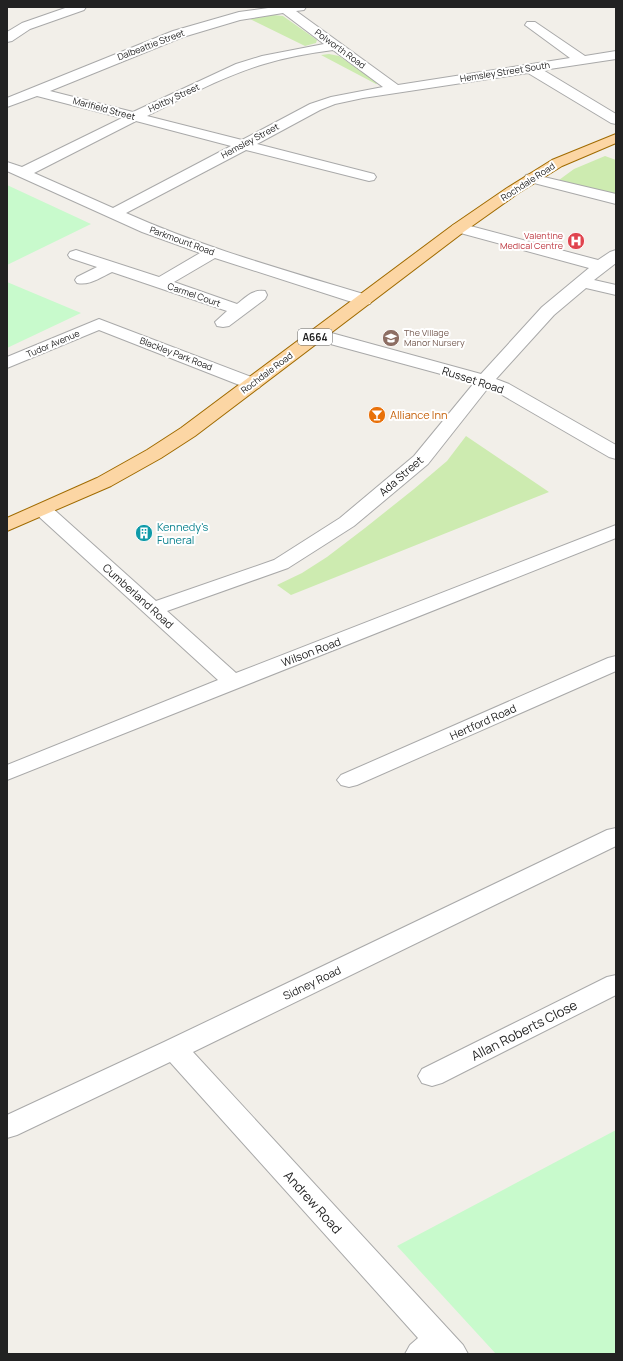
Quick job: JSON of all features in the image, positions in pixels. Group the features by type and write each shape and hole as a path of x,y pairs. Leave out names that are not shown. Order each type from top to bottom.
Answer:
{"main road":[{"name":"Rochdale Road","path":"7,525 104,482 154,454 188,432 459,228 531,178 557,163 616,138"}],"street":[{"path":"7,38 26,26 80,7"},
{"name":"Dalbeattie Street","path":"7,102 178,34 239,16 300,7"},
{"name":"Polworth Road","path":"285,9 395,89"},
{"path":"531,25 582,60"},
{"name":"Holtby Street","path":"22,172 241,67 262,60 306,50 335,46"},
{"name":"Hemsley Street South","path":"395,89 616,55"},
{"path":"530,68 616,120"},
{"name":"Hemsley Street","path":"113,214 297,116 331,101 395,89"},
{"name":"Marlfield Street","path":"35,91 369,177"},
{"name":"Parkmount Road","path":"7,166 148,229 213,252 364,300"},
{"path":"531,178 616,199"},
{"path":"459,228 601,266"},
{"name":"Carmel Court","path":"161,283 213,252"},
{"path":"76,255 161,283"},
{"name":"Ada Street","path":"152,609 281,564 347,522 421,460 485,381 548,311 616,255"},
{"path":"83,280 110,267"},
{"path":"583,282 616,290"},
{"name":"Carmel Court","path":"161,283 239,310"},
{"name":"Carmel Court","path":"222,322 258,295"},
{"name":"Tudor Avenue","path":"7,363 99,324"},
{"name":"Blackley Park Road","path":"99,324 253,384"},
{"name":"Russet Road","path":"318,335 485,381 503,388 616,453"},
{"name":"Cumberland Road","path":"43,510 233,682"},
{"name":"Wilson Road","path":"7,773 616,531"},
{"name":"Hertford Road","path":"349,780 616,663"},
{"name":"Sidney Road","path":"7,1127 174,1049 616,836"},
{"name":"Allan Roberts Close","path":"432,1076 616,984"},
{"name":"Andrew Road","path":"174,1049 437,1349"}],"green space":[{"path":"273,15 283,16 317,40 316,43 305,46 250,19"},
{"path":"329,54 339,56 378,83 376,84 321,55"},
{"path":"605,156 616,160 616,194 559,180 574,169"},
{"path":"7,185 91,224 7,265"},
{"path":"7,282 81,313 7,348"},
{"path":"466,436 549,492 291,595 277,585 302,573 327,557 365,528 447,461"},
{"path":"616,1130 616,1354 496,1354 397,1246"}],"place":[{"name":"Valentine Medical Centre","path":"576,241"},
{"name":"The Village Manor Nursery","path":"391,338"},
{"name":"Alliance Inn","path":"377,415"},
{"name":"Kennedy's Funeral","path":"144,533"}]}
